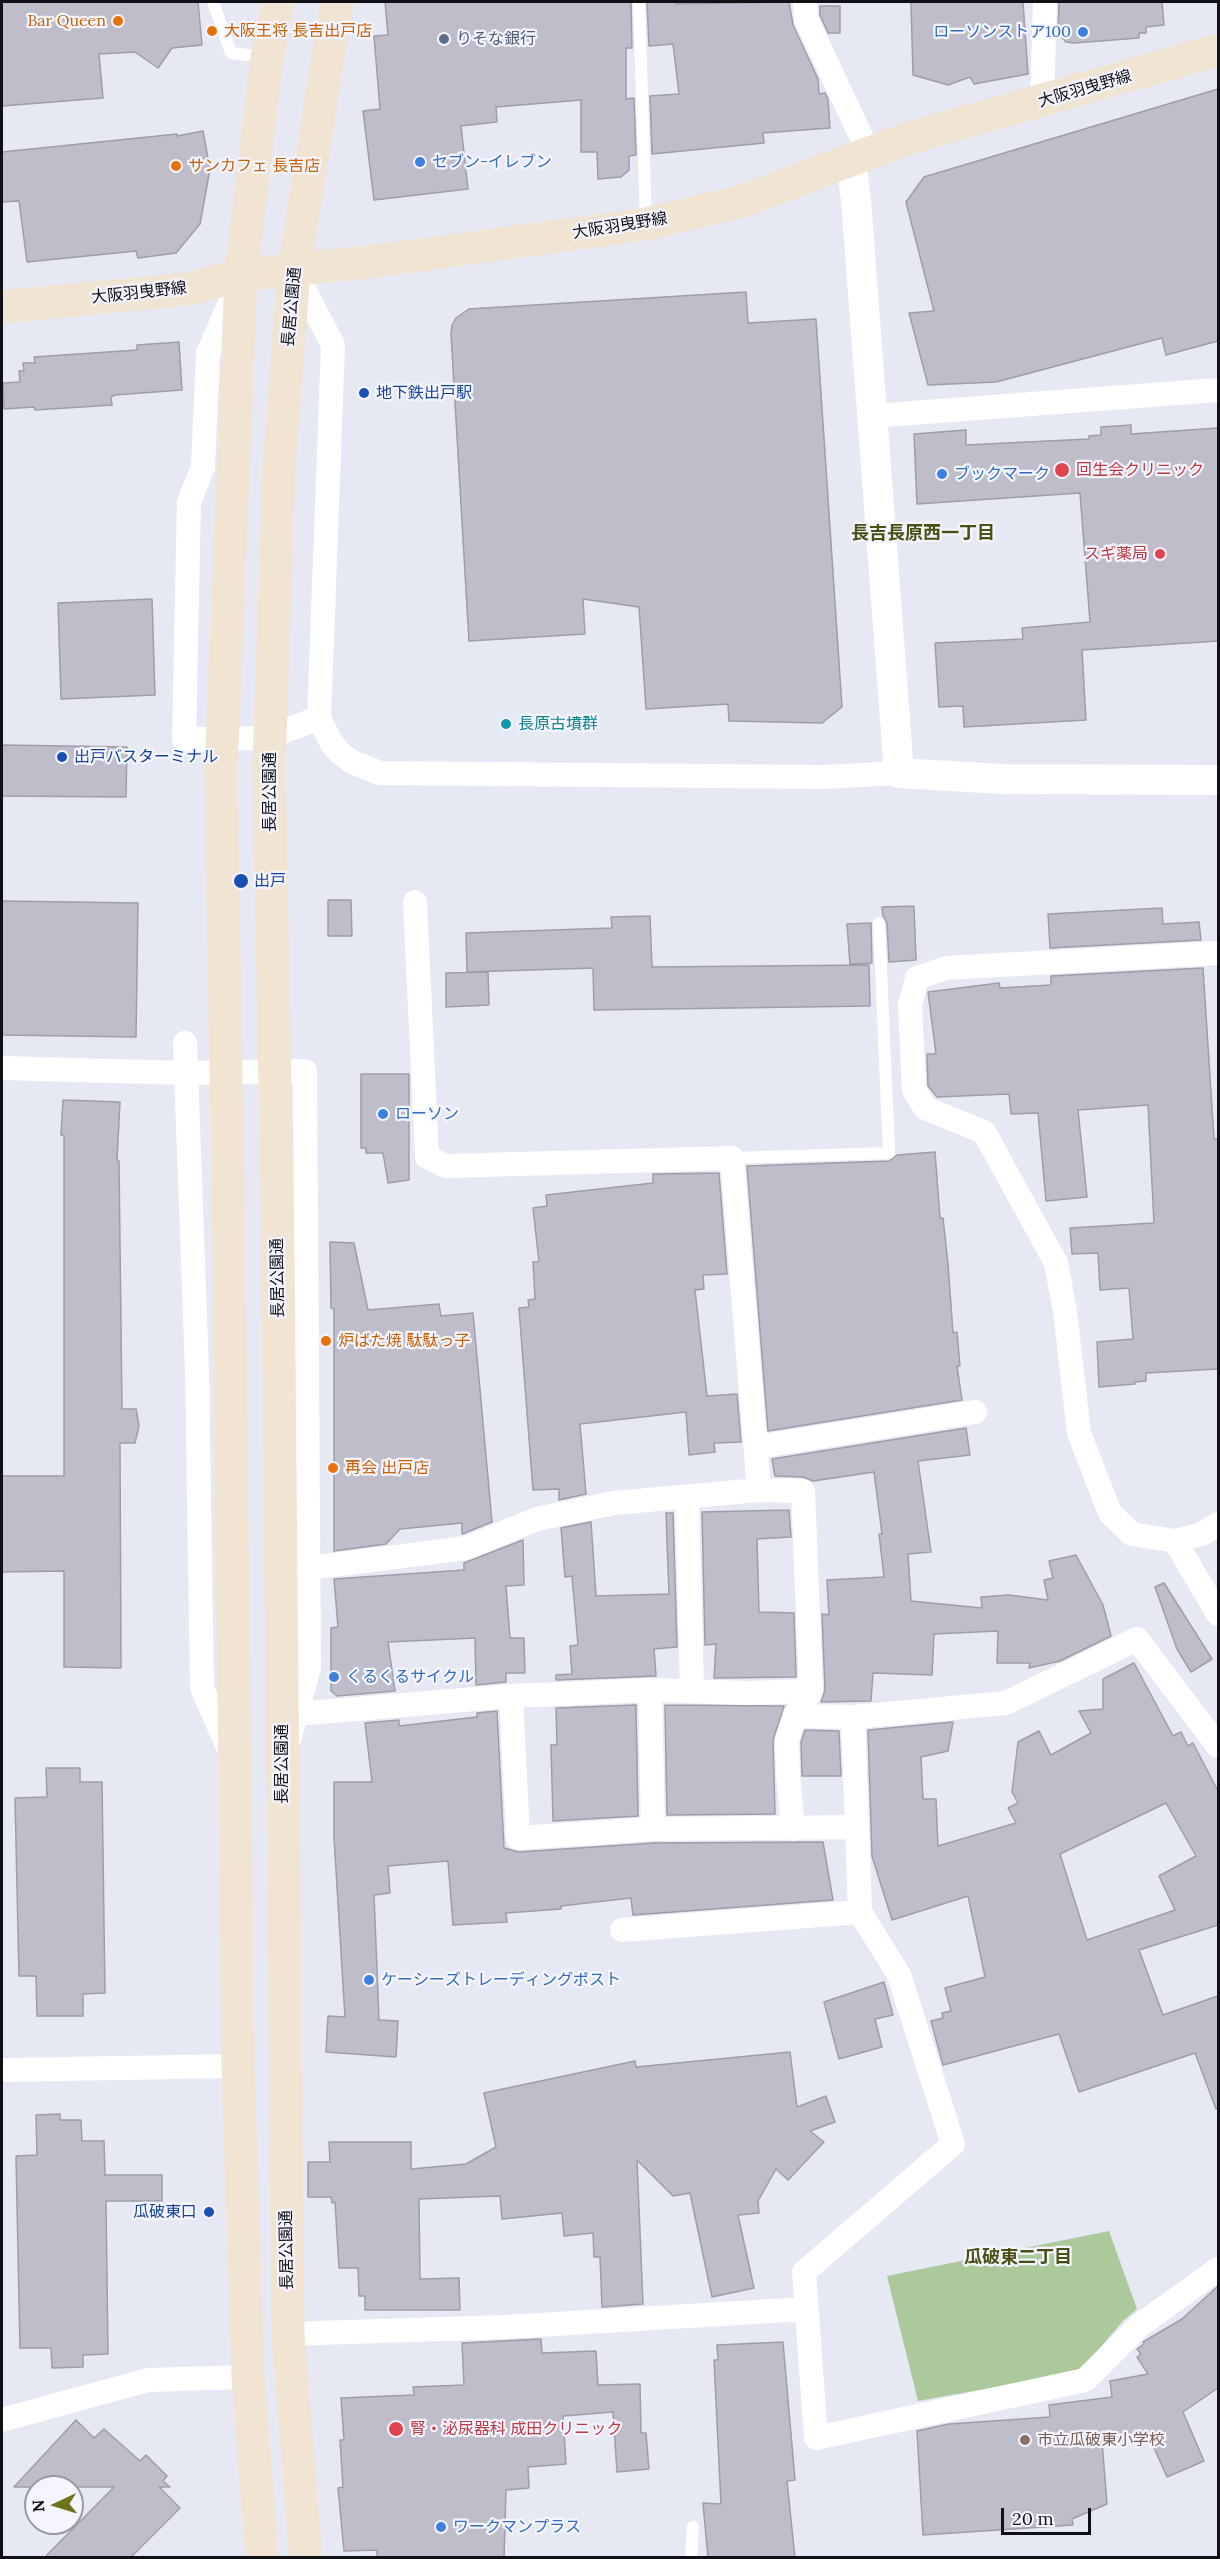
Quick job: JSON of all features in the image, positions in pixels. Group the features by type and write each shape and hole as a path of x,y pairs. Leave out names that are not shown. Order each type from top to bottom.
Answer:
{"main road":[{"path":"262,2558 248,2377 238,2066 221,772 232,464 242,275 267,57 278,2"},
{"name":"長居公園通","path":"306,2558 288,2334 278,1254 269,766 279,467 294,270 337,2"},
{"name":"大阪羽曳野線","path":"2,307 188,289 242,275 376,261 646,224 743,201 909,138 1042,102 1218,50"}],"street":[{"path":"805,2 806,19 860,157 856,200 900,773"},
{"path":"1042,102 1045,2"},
{"path":"294,270 333,345 319,718 332,744 352,762 380,773 824,777 900,773 1001,779 1218,780"},
{"path":"242,275 208,353 203,467 189,502 184,739 266,738 319,718"},
{"path":"873,416 1218,390"},
{"path":"415,902 427,1157 446,1166 732,1158 759,1490"},
{"path":"1218,953 946,968 917,978 910,1005 914,1090 926,1108 984,1132 1056,1263 1065,1311 1079,1433 1110,1513 1132,1534 1175,1541 1202,1534 1218,1524"},
{"path":"185,1043 197,1371 202,1688 235,1763"},
{"path":"2,1068 185,1073 305,1071 309,1668 282,1765"},
{"path":"756,1447 975,1412"},
{"path":"309,1568 466,1548 537,1519 614,1503 759,1490 803,1491 811,1691 795,1716 788,1740 788,1774 793,1829"},
{"path":"687,1497 692,1691"},
{"path":"1175,1541 1218,1614"},
{"path":"795,1716 853,1717 1006,1703 1137,1639 1218,1746"},
{"path":"296,1714 511,1696 650,1690 748,1693 811,1691"},
{"path":"650,1690 653,1829"},
{"path":"511,1696 518,1838 653,1829 856,1827"},
{"path":"853,1717 860,1911 899,1975 953,2144 804,2272 816,2438 1085,2380 1140,2325 1218,2269"},
{"path":"622,1930 860,1911"},
{"path":"2,2070 238,2066"},
{"path":"288,2334 505,2327 805,2309"},
{"path":"2,2420 148,2380 248,2377"}],"lane":[{"path":"213,2 231,53 267,57"},
{"path":"639,2 646,224"},
{"path":"732,1158 889,1153 879,923"},
{"path":"692,2558 693,2527"}],"green space":[{"path":"1109,2231 1137,2309 1123,2321 1079,2372 918,2401 887,2276"}],"building":[{"path":"2,2 198,2 202,45 172,48 158,68 135,52 99,54 103,98 2,106"},
{"path":"385,2 631,2 632,48 626,48 626,99 634,98 636,155 629,156 629,170 621,177 598,179 597,152 581,152 581,100 496,107 497,122 461,126 468,189 374,200 363,111 380,109 374,36 388,35"},
{"path":"647,2 675,2 676,4 789,2 793,25 818,79 819,94 825,93 828,99 830,128 763,133 764,143 652,154 650,96 679,94 673,44 649,46"},
{"path":"911,2 1023,2 1028,74 974,84 970,77 948,85 913,75"},
{"path":"1059,2 1162,2 1164,25 1146,27 1146,33 1139,33 1139,38 1066,42 1058,33"},
{"path":"820,6 840,6 840,33 828,33 820,15"},
{"path":"1218,89 1218,341 1166,355 1162,338 996,382 928,385 909,313 934,311 906,202 924,177"},
{"path":"203,131 210,169 200,224 176,253 138,258 136,251 27,262 19,201 2,202 2,152 177,134 177,136"},
{"path":"746,292 748,323 816,319 842,707 822,723 729,721 728,704 646,709 639,607 583,599 585,634 469,641 451,334 456,318 469,309"},
{"path":"179,342 182,390 115,395 111,397 112,405 35,410 34,407 4,409 3,383 20,382 19,371 24,371 23,363 35,363 34,357 137,350 137,345"},
{"path":"1131,425 1131,434 1218,428 1218,641 1082,650 1086,720 964,727 963,706 939,707 935,643 1023,639 1022,628 1090,622 1080,493 917,504 914,434 966,430 966,445 1089,439 1089,436 1101,435 1101,427"},
{"path":"152,599 155,695 61,699 58,603"},
{"path":"2,745 127,747 126,797 2,796"},
{"path":"328,900 351,900 352,936 328,936"},
{"path":"2,901 138,903 136,1037 2,1035"},
{"path":"914,906 916,960 889,962 887,923 882,907"},
{"path":"1162,908 1163,924 1199,922 1201,940 1050,948 1048,914"},
{"path":"650,916 652,967 869,965 870,1006 594,1010 593,968 467,972 466,933 612,928 611,917"},
{"path":"871,923 872,963 850,964 847,924"},
{"path":"1203,968 1214,1139 1218,1139 1218,1369 1146,1373 1146,1381 1099,1387 1097,1342 1133,1339 1129,1288 1100,1290 1098,1253 1072,1254 1070,1228 1154,1223 1148,1105 1078,1110 1087,1197 1046,1201 1038,1113 1011,1114 1009,1094 937,1097 928,1086 927,1054 936,1054 928,992 999,983 1000,988 1051,985 1051,976"},
{"path":"488,972 489,1005 446,1007 446,973"},
{"path":"361,1074 409,1074 409,1180 388,1183 383,1153 366,1153 366,1148 361,1148"},
{"path":"63,1100 120,1102 117,1160 119,1161 122,1409 136,1409 139,1426 135,1443 120,1443 121,1668 64,1667 64,1571 2,1572 2,1476 64,1476 64,1135 61,1135"},
{"path":"935,1152 940,1218 943,1218 948,1264 953,1333 957,1332 960,1366 957,1366 962,1400 768,1431 747,1166 889,1161 897,1155"},
{"path":"719,1173 727,1274 703,1275 704,1289 695,1290 707,1396 737,1394 741,1442 714,1443 715,1452 689,1455 686,1412 580,1424 586,1494 559,1500 559,1489 533,1490 519,1308 529,1307 528,1300 535,1299 533,1262 539,1262 533,1208 547,1206 546,1195 653,1183 653,1174"},
{"path":"330,1242 354,1243 368,1310 439,1304 441,1316 473,1313 492,1522 462,1534 462,1523 400,1529 386,1544 334,1551 334,1309 331,1308"},
{"path":"966,1428 970,1455 918,1461 931,1552 908,1554 911,1601 982,1608 981,1597 1009,1595 1048,1600 1044,1580 1053,1578 1049,1561 1076,1555 1103,1605 1111,1636 1060,1661 1029,1668 1030,1663 997,1663 998,1631 934,1634 932,1675 873,1673 871,1701 821,1702 825,1690 822,1614 829,1615 827,1580 884,1577 879,1534 882,1534 874,1472 813,1481 803,1477 775,1476 772,1459"},
{"path":"789,1510 791,1537 757,1539 759,1612 794,1613 796,1677 714,1678 716,1644 705,1645 702,1512"},
{"path":"666,1513 673,1513 677,1647 654,1649 656,1676 556,1680 556,1675 572,1674 570,1646 578,1645 572,1576 565,1577 561,1528 591,1522 596,1596 669,1594"},
{"path":"523,1540 524,1585 506,1586 510,1638 524,1638 525,1673 506,1673 506,1682 476,1685 475,1638 388,1642 395,1691 337,1696 331,1691 331,1628 338,1627 334,1579 464,1570 464,1563"},
{"path":"1164,1583 1212,1659 1191,1672 1177,1649 1155,1587"},
{"path":"1134,1663 1173,1736 1181,1732 1188,1746 1193,1743 1218,1791 1218,1925 1139,1950 1163,2015 1218,1996 1218,2108 1216,2109 1195,2053 1079,2092 1059,2034 943,2065 931,2021 943,2018 942,2013 951,2011 945,1988 985,1977 968,1896 892,1920 872,1856 868,1730 953,1722 948,1751 921,1757 923,1799 936,1799 938,1846 1016,1823 1008,1808 1018,1803 1012,1792 1018,1742 1039,1731 1051,1755 1091,1733 1079,1711 1103,1709 1103,1679","holes":["1166,1803 1196,1856 1159,1876 1175,1910 1087,1940 1060,1854"]},
{"path":"636,1705 638,1816 553,1821 551,1745 557,1745 556,1708"},
{"path":"665,1705 784,1706 773,1740 775,1814 667,1815"},
{"path":"497,1711 504,1848 519,1852 654,1843 823,1842 833,1900 633,1915 631,1898 561,1906 561,1909 506,1913 507,1922 453,1925 448,1861 388,1866 390,1893 374,1895 379,2020 398,2021 396,2057 326,2052 328,2016 345,2017 334,1838 334,1782 372,1782 365,1723 399,1720 399,1726 477,1717 477,1713"},
{"path":"805,1730 839,1731 841,1776 802,1776 801,1742"},
{"path":"46,1768 80,1768 80,1782 102,1782 105,1993 83,1994 83,2016 37,2016 36,1976 19,1976 15,1798 47,1797"},
{"path":"884,1982 893,2015 875,2019 882,2047 839,2059 824,2002"},
{"path":"790,2052 797,2107 826,2096 835,2122 810,2131 824,2142 788,2180 776,2169 758,2201 759,2213 738,2215 754,2288 712,2297 690,2193 673,2196 637,2160 643,2304 602,2307 600,2257 594,2257 593,2233 564,2236 562,2213 502,2219 500,2196 419,2199 420,2279 459,2278 460,2310 365,2310 365,2296 359,2296 358,2268 339,2268 335,2202 332,2203 331,2197 308,2197 308,2162 330,2162 329,2142 411,2142 411,2169 466,2164 496,2147 484,2093 635,2061 636,2067"},
{"path":"60,2114 60,2120 81,2120 82,2141 104,2141 105,2175 162,2175 162,2201 106,2201 108,2354 83,2355 83,2367 52,2368 51,2348 20,2348 16,2156 37,2155 36,2115"},
{"path":"1218,2286 1218,2388 1183,2412 1204,2461 1167,2477 1147,2432 1102,2441 1107,2504 1072,2519 1073,2525 923,2535 917,2431 949,2424 1050,2417 1049,2405 1112,2397 1110,2381 1148,2374 1137,2357 1141,2354 1137,2349 1144,2344 1143,2342 1182,2319"},
{"path":"541,2339 542,2353 596,2351 598,2385 640,2384 641,2433 646,2433 649,2469 617,2472 613,2412 563,2416 566,2464 528,2467 529,2488 506,2490 504,2558 377,2558 377,2550 344,2551 338,2488 343,2487 340,2440 344,2440 341,2398 414,2395 413,2387 464,2385 462,2343"},
{"path":"783,2342 795,2480 787,2481 795,2558 708,2558 703,2503 721,2504 714,2360 718,2360 717,2345"},
{"path":"76,2420 94,2438 104,2429 140,2461 146,2455 167,2476 163,2481 170,2487 159,2487 180,2508 130,2558 44,2558 67,2535 84,2535 84,2517 114,2487 84,2487 84,2475 25,2475"},
{"path":"24,2476 24,2487 14,2487"}],"place":[{"name":"Bar Queen","path":"118,21"},
{"name":"大阪王将 長吉出戸店","path":"212,31"},
{"name":"ローソンストア100","path":"1083,32"},
{"name":"りそな銀行","path":"444,39"},
{"name":"セブン-イレブン","path":"420,162"},
{"name":"サンカフェ 長吉店","path":"176,166"},
{"name":"地下鉄出戸駅","path":"364,393"},
{"name":"回生会クリニック","path":"1062,470"},
{"name":"ブックマーク","path":"942,474"},
{"name":"スギ薬局","path":"1160,554"},
{"name":"長原古墳群","path":"506,724"},
{"name":"出戸バスターミナル","path":"62,757"},
{"name":"出戸","path":"241,881"},
{"name":"ローソン","path":"383,1114"},
{"name":"炉ばた焼 駄駄っ子","path":"326,1341"},
{"name":"再会 出戸店","path":"333,1468"},
{"name":"くるくるサイクル","path":"334,1677"},
{"name":"ケーシーズトレーディングポスト","path":"369,1980"},
{"name":"瓜破東口","path":"209,2212"},
{"name":"腎・泌尿器科 成田クリニック","path":"396,2429"},
{"name":"市立瓜破東小学校","path":"1025,2440"},
{"name":"ワークマンプラス","path":"441,2527"}],"district":[{"name":"長吉長原西一丁目","path":"923,534"},
{"name":"瓜破東二丁目","path":"1018,2258"}]}
